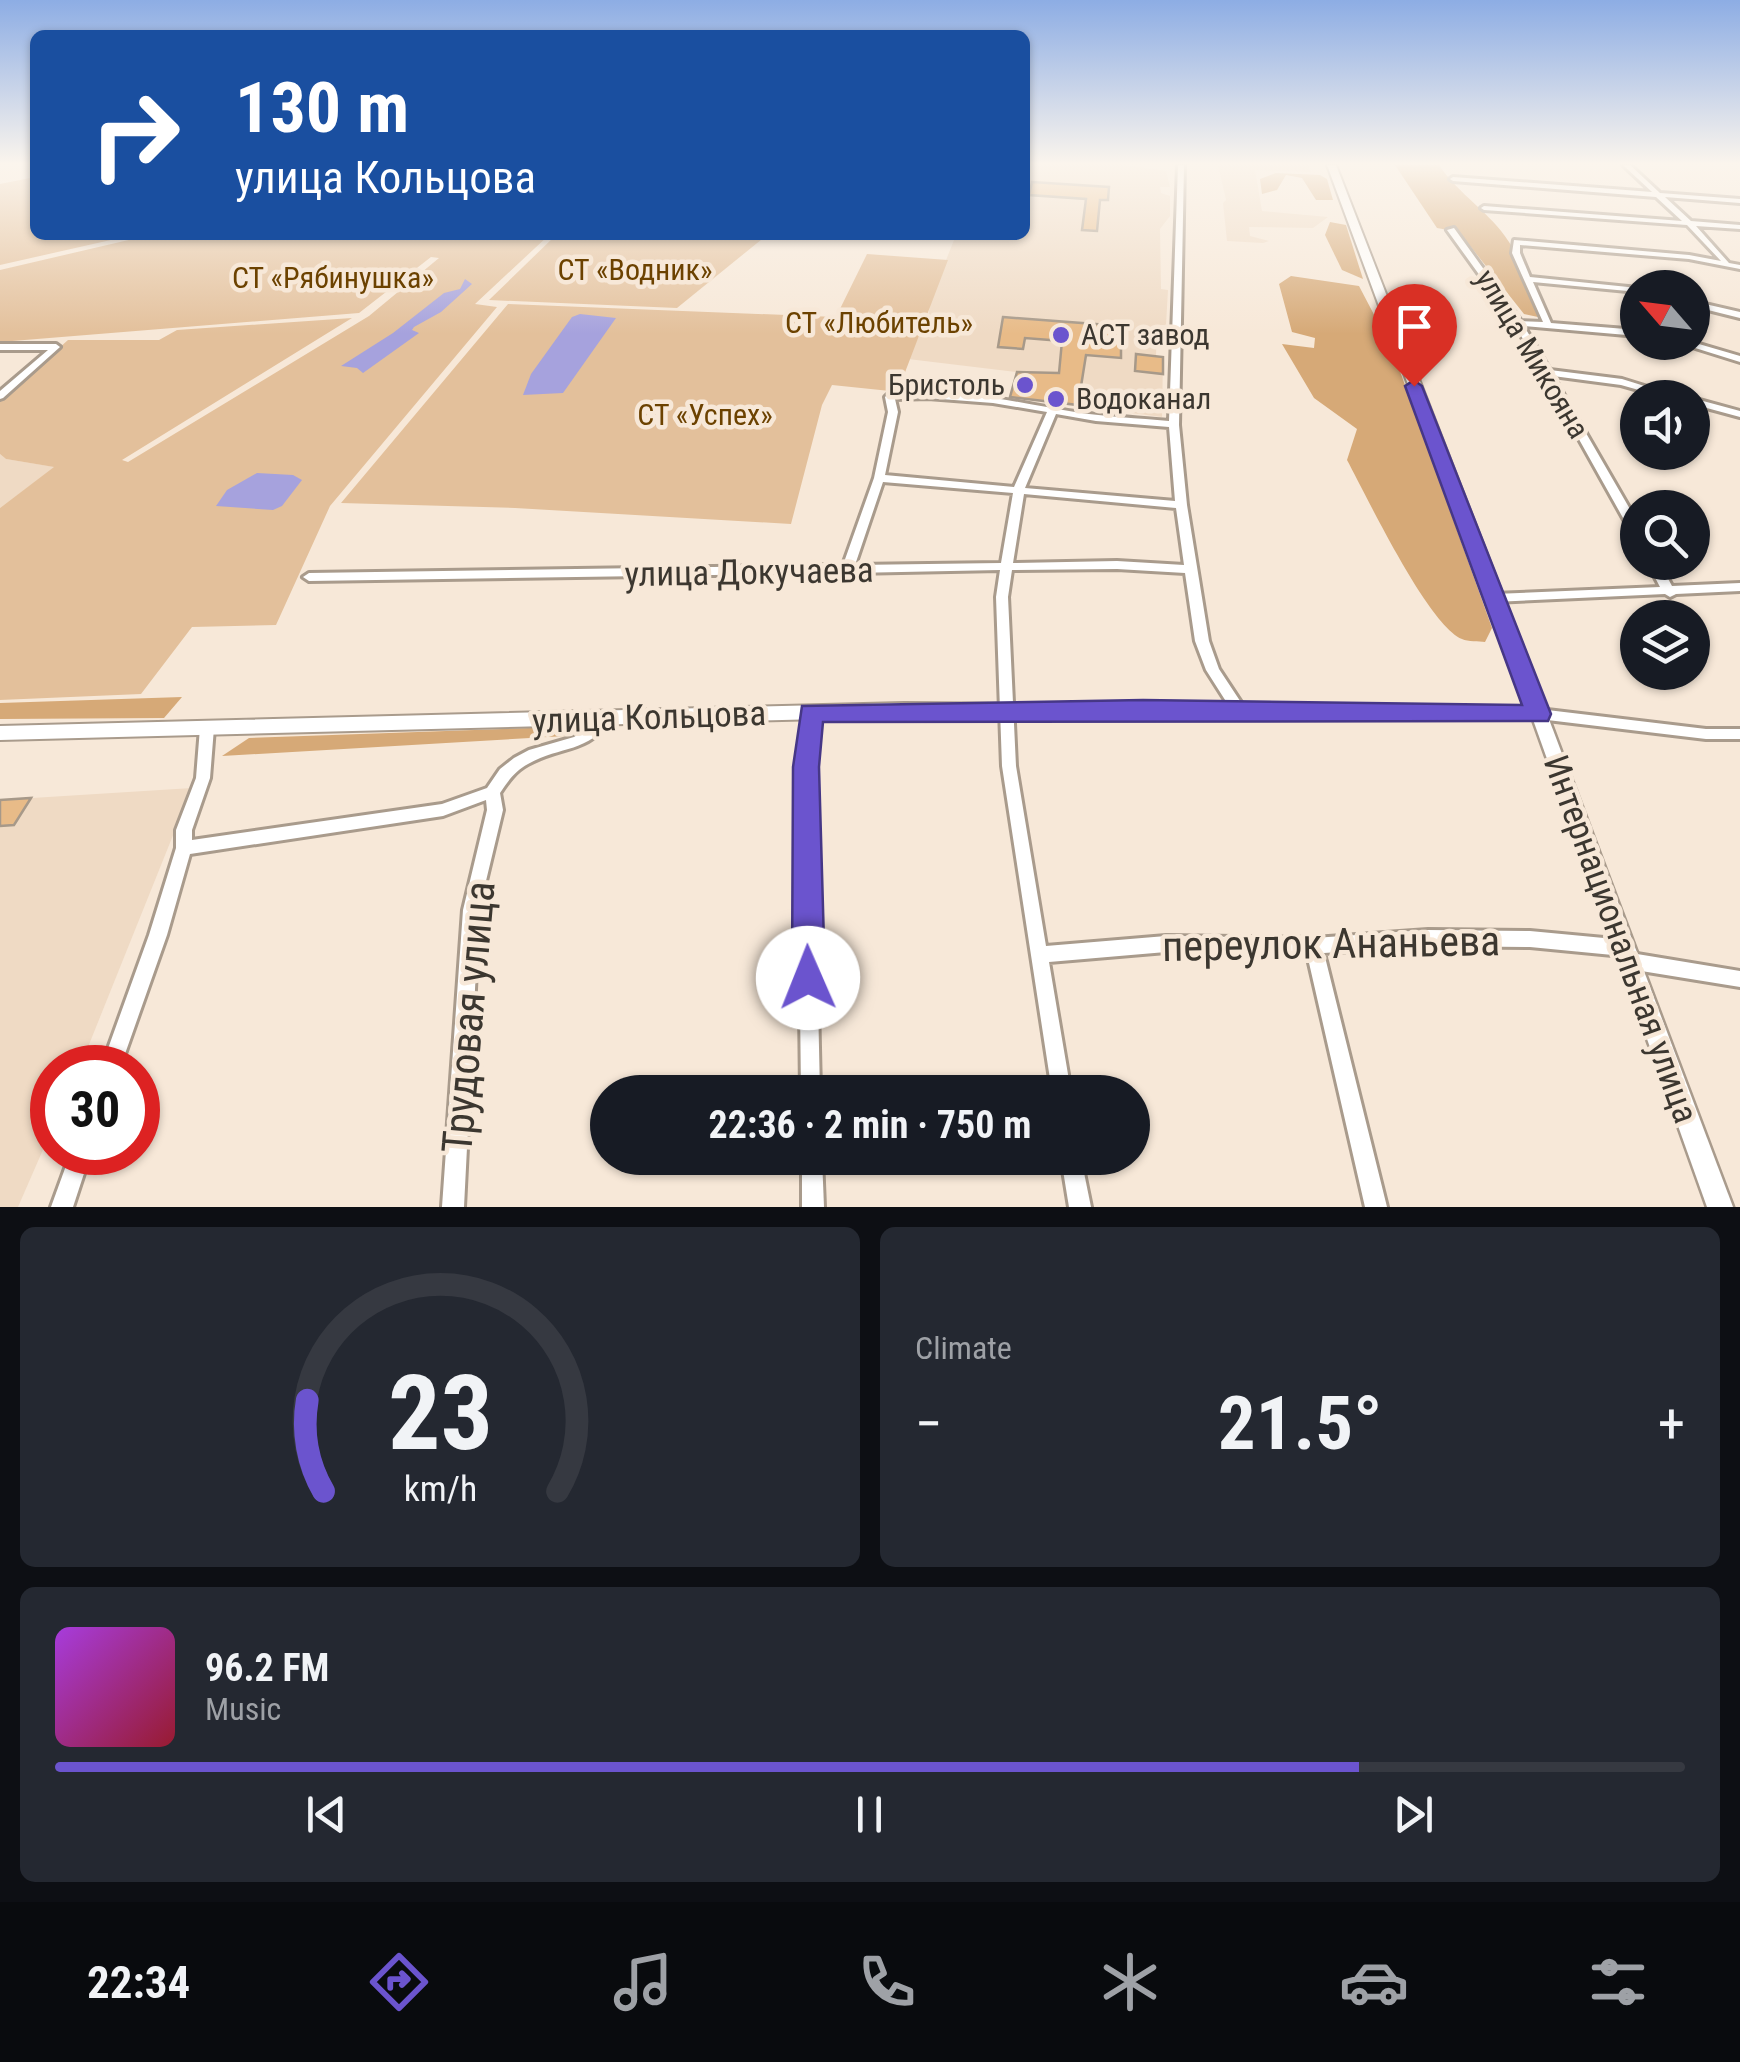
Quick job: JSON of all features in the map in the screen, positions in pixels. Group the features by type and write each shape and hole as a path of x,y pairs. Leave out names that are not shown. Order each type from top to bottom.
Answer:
{"main road":[{"name":"Интернациональная улица","path":"1352,221 1538,714"},
{"name":"улица Кольцова","path":"0,733 812,712 1239,710 1538,714"}],"street":[{"path":"1179,221 1174,424 1181,505 1202,641 1214,670 1239,710"},
{"path":"1647,221 1740,227"},
{"path":"1688,221 1726,262"},
{"name":"улица Микояна","path":"1450,230 1518,323 1620,502"},
{"path":"1548,325 1514,243 1726,262 1740,267"},
{"path":"1531,279 1620,288"},
{"path":"1710,308 1740,315"},
{"path":"1518,323 1620,331"},
{"path":"0,347 52,345 54,349 0,396"},
{"path":"1710,350 1740,359"},
{"path":"1548,373 1620,382"},
{"path":"847,571 879,478 893,412 890,397 920,395 1019,403 1052,411 1174,424"},
{"path":"1710,406 1740,414"},
{"path":"1052,411 1019,488 1003,570 1004,710 1016,824 1057,1075"},
{"path":"879,478 1181,505"},
{"name":"улица Докучаева","path":"309,578 1003,570 1117,565 1189,569"},
{"path":"1663,580 1670,592"},
{"path":"1494,598 1740,587"},
{"path":"810,1075 806,825 812,712"},
{"path":"1538,714 1706,734 1740,734"},
{"name":"Интернациональная улица","path":"1538,714 1720,1207"},
{"path":"184,848 443,810 492,792 521,758 585,739 606,718"},
{"path":"118,1045 158,936 184,848 184,830 203,778 207,728"},
{"name":"Трудовая улица","path":"453,1207 471,910 496,810 492,792"},
{"name":"переулок Ананьева","path":"1038,954 1166,944 1314,946 1490,938 1584,942 1740,979"},
{"path":"1314,946 1376,1207"},
{"path":"62,1207 73,1175"},
{"path":"812,1175 812,1207"},
{"path":"1075,1175 1080,1207"}],"shaded area":[{"path":"1030,221 1166,221 1160,229 1161,289 1168,290 1166,325 1157,325 1156,356 1163,357 1162,417 1010,397 1016,372 908,359 928,317 931,298 954,240 1030,240"},
{"path":"1225,221 1322,221 1313,228 1249,227 1250,236 1269,241 1227,241"},
{"path":"1433,221 1492,221 1519,259 1538,317 1524,314 1459,232 1437,228"},
{"path":"1330,222 1346,225 1363,279 1342,270 1325,235"},
{"path":"1291,276 1359,286 1392,349 1492,628 1485,642 1462,639 1432,610 1399,558 1347,460 1357,429 1314,398 1282,344 1314,348 1315,338 1292,332 1279,284"},
{"path":"465,279 472,284 441,312 414,327 412,330 419,333 363,373 341,366 393,333 444,293 460,289"},
{"path":"580,314 616,318 563,393 523,395 531,374 572,317"},
{"path":"0,454 6,459 55,467 0,508"},
{"path":"257,473 293,475 302,480 282,506 273,510 216,506 227,490"},
{"path":"182,697 164,718 0,719 0,703"},
{"path":"584,726 565,736 222,756 249,738"},
{"path":"192,788 89,1045 30,1045 32,1175 18,1207 0,1207 0,800"}],"green space":[{"path":"0,221 30,221 30,240 111,240 0,265"},
{"name":"СТ «Рябинушка»","path":"129,240 544,240 475,304 497,307 330,506 276,625 192,627 141,694 0,700 0,508 54,467 6,459 0,454 0,401 68,340 159,340 177,330 352,318 122,460 128,462 369,316 439,258 431,257 359,313 0,342 0,270"},
{"name":"СТ «Водник»","path":"551,240 761,240 677,308 489,300"},
{"name":"СТ «Успех»","path":"867,254 948,260 899,388 890,391 832,385 822,405 791,524 515,508 341,503 508,304 836,317"}],"building":[{"path":"1083,221 1098,221 1097,231 1082,230"},
{"path":"1003,317 1121,326 1121,358 1086,355 1078,405 1010,397 1017,372 1059,373 1062,341 1025,338 1023,349 998,347"},
{"path":"1136,354 1163,357 1163,374 1135,371"},
{"path":"31,798 14,825 0,826 0,800"}],"place":[{"name":"АСТ завод","path":"1061,335"},
{"name":"Бристоль","path":"1025,385"},
{"name":"Водоканал","path":"1056,399"}],"route":[{"path":"808,978 806,767 812,712 1143,709 1538,714 1414,386"}],"park label":[{"name":"СТ «Любитель»","path":"879,323"}]}
